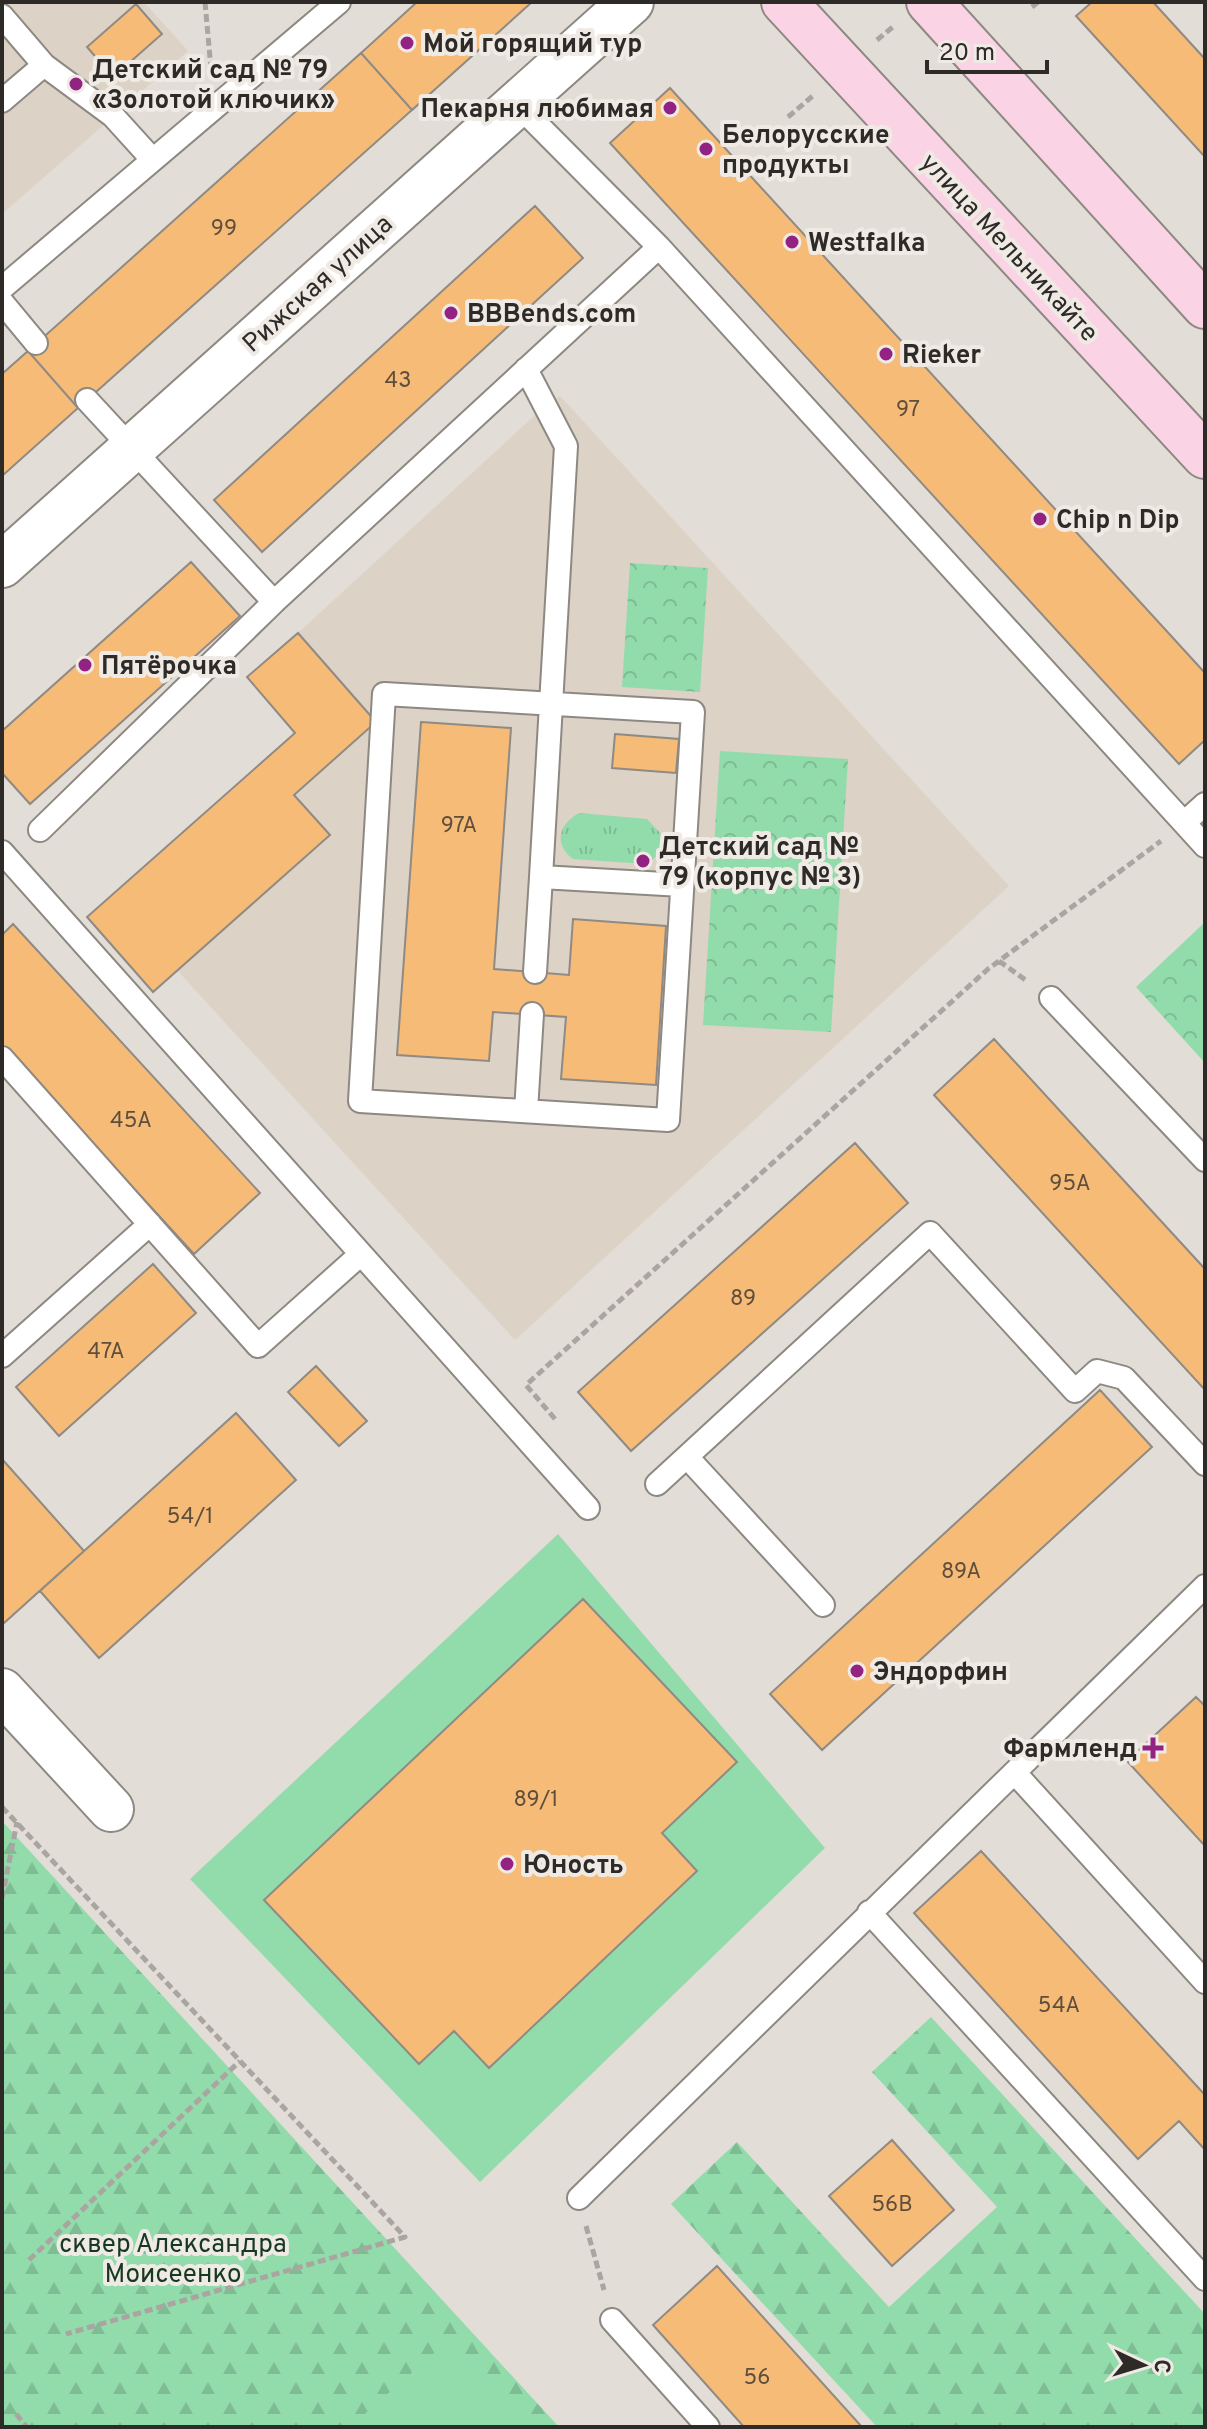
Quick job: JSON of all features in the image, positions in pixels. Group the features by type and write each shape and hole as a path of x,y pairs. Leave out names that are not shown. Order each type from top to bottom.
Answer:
{"main road":[{"name":"улица Мельникайте","path":"784,2 1205,456"},
{"path":"929,2 1205,306"}],"street":[{"name":"Рижская улица","path":"2,565 631,2"},
{"path":"2,1691 111,1809"}],"lane":[{"path":"2,288 339,2"},
{"path":"2,16 44,65 113,116 152,159"},
{"path":"2,101 44,65"},
{"path":"517,104 659,247 1205,846"},
{"path":"40,830 274,602 659,247"},
{"path":"2,302 36,343"},
{"path":"526,369 566,446 535,972"},
{"path":"87,400 274,602"},
{"path":"384,694 693,712 682,885 668,1120 360,1101 384,694"},
{"path":"1184,823 1205,804"},
{"path":"2,852 588,1508"},
{"path":"541,877 682,885"},
{"path":"1051,998 1205,1160"},
{"path":"526,1111 532,1014"},
{"path":"2,1058 258,1346 361,1254"},
{"path":"2,1356 150,1224"},
{"path":"657,1484 930,1233 1075,1391 1097,1371 1124,1378 1205,1464"},
{"path":"687,1457 823,1605"},
{"path":"579,2198 1205,1586"},
{"path":"1015,1773 1205,1982"},
{"path":"869,1912 1205,2279"},
{"path":"612,2320 708,2427"}],"path":[{"path":"205,2 214,110"},
{"path":"557,1421 526,1385 988,969 1184,823"},
{"path":"2,1807 405,2237 66,2334"},
{"path":"2,1898 17,1822"},
{"path":"29,2260 240,2061"},
{"path":"579,2198 612,2320"},
{"path":"16,2414 27,2427"}],"shaded area":[{"name":"Детский сад № 79 «Золотой ключик»","path":"2,2 144,2 188,51 2,214"},
{"name":"Детский сад № 79 (корпус № 3)","path":"560,396 1009,886 515,1340 177,970 330,836 294,795 376,723 298,633 545,406"}],"green space":[{"path":"630,563 708,568 700,692 622,687"},
{"path":"720,751 848,759 831,1032 703,1025"},
{"path":"579,813 647,819 662,835 659,852 646,864 573,859 563,847 561,834 567,823"},
{"path":"1203,924 1205,926 1205,1063 1136,987"},
{"name":"Юность","path":"558,1534 825,1848 480,2182 190,1879"},
{"name":"сквер Александра Моисеенко","path":"2,1821 559,2427 2,2427"},
{"path":"931,2017 1205,2314 1205,2427 877,2427 671,2204 737,2142 889,2307 997,2207 872,2072"},
{"path":"450,2339 527,2425 350,2427"}],"building":[{"path":"417,2 532,2 412,110 361,53"},
{"path":"1092,2 1153,2 1205,59 1205,157 1076,16"},
{"path":"136,4 162,34 113,77 87,47"},
{"path":"361,53 412,110 78,408 28,351"},
{"path":"670,88 1205,673 1205,740 1179,764 610,143"},
{"path":"535,206 583,258 262,552 214,500"},
{"path":"28,351 78,408 2,476 2,374"},
{"path":"191,562 240,616 30,804 2,773 2,731"},
{"path":"298,633 376,722 294,795 330,835 153,992 87,917 295,733 247,677"},
{"path":"421,722 511,728 494,969 569,975 573,919 666,926 656,1085 561,1079 566,1017 493,1012 489,1061 397,1055"},
{"path":"615,734 679,739 676,773 612,768"},
{"path":"13,924 260,1193 194,1254 2,1045 2,935"},
{"path":"994,1039 1205,1269 1205,1390 934,1095"},
{"path":"855,1143 908,1203 631,1451 578,1392"},
{"path":"153,1264 196,1313 59,1436 16,1387"},
{"path":"316,1366 367,1421 339,1446 288,1392"},
{"path":"1100,1390 1152,1447 822,1750 770,1694"},
{"path":"236,1413 296,1480 99,1658 40,1591"},
{"path":"2,1459 84,1551 4,1623 2,1621"},
{"path":"583,1599 737,1762 662,1833 697,1871 489,2068 454,2031 419,2064 264,1900"},
{"path":"1196,1697 1205,1706 1205,1846 1127,1761"},
{"path":"981,1851 1205,2095 1205,2150 1179,2121 1138,2159 914,1913"},
{"path":"892,2140 954,2210 892,2266 829,2196"},
{"path":"717,2266 862,2427 744,2427 653,2325"}],"place":[{"name":"Мой горящий тур","path":"407,43"},
{"name":"Детский сад № 79 «Золотой ключик»","path":"76,84"},
{"name":"Пекарня любимая","path":"670,108"},
{"name":"Белорусские продукты","path":"706,149"},
{"name":"Westfalka","path":"792,242"},
{"name":"BBBends.com","path":"451,313"},
{"name":"Rieker","path":"886,354"},
{"name":"Chip n Dip","path":"1040,519"},
{"name":"Пятёрочка","path":"85,665"},
{"name":"Детский сад № 79 (корпус № 3)","path":"643,861"},
{"name":"Эндорфин","path":"857,1671"},
{"name":"Фармленд","path":"1153,1748"},
{"name":"Юность","path":"507,1864"}]}
